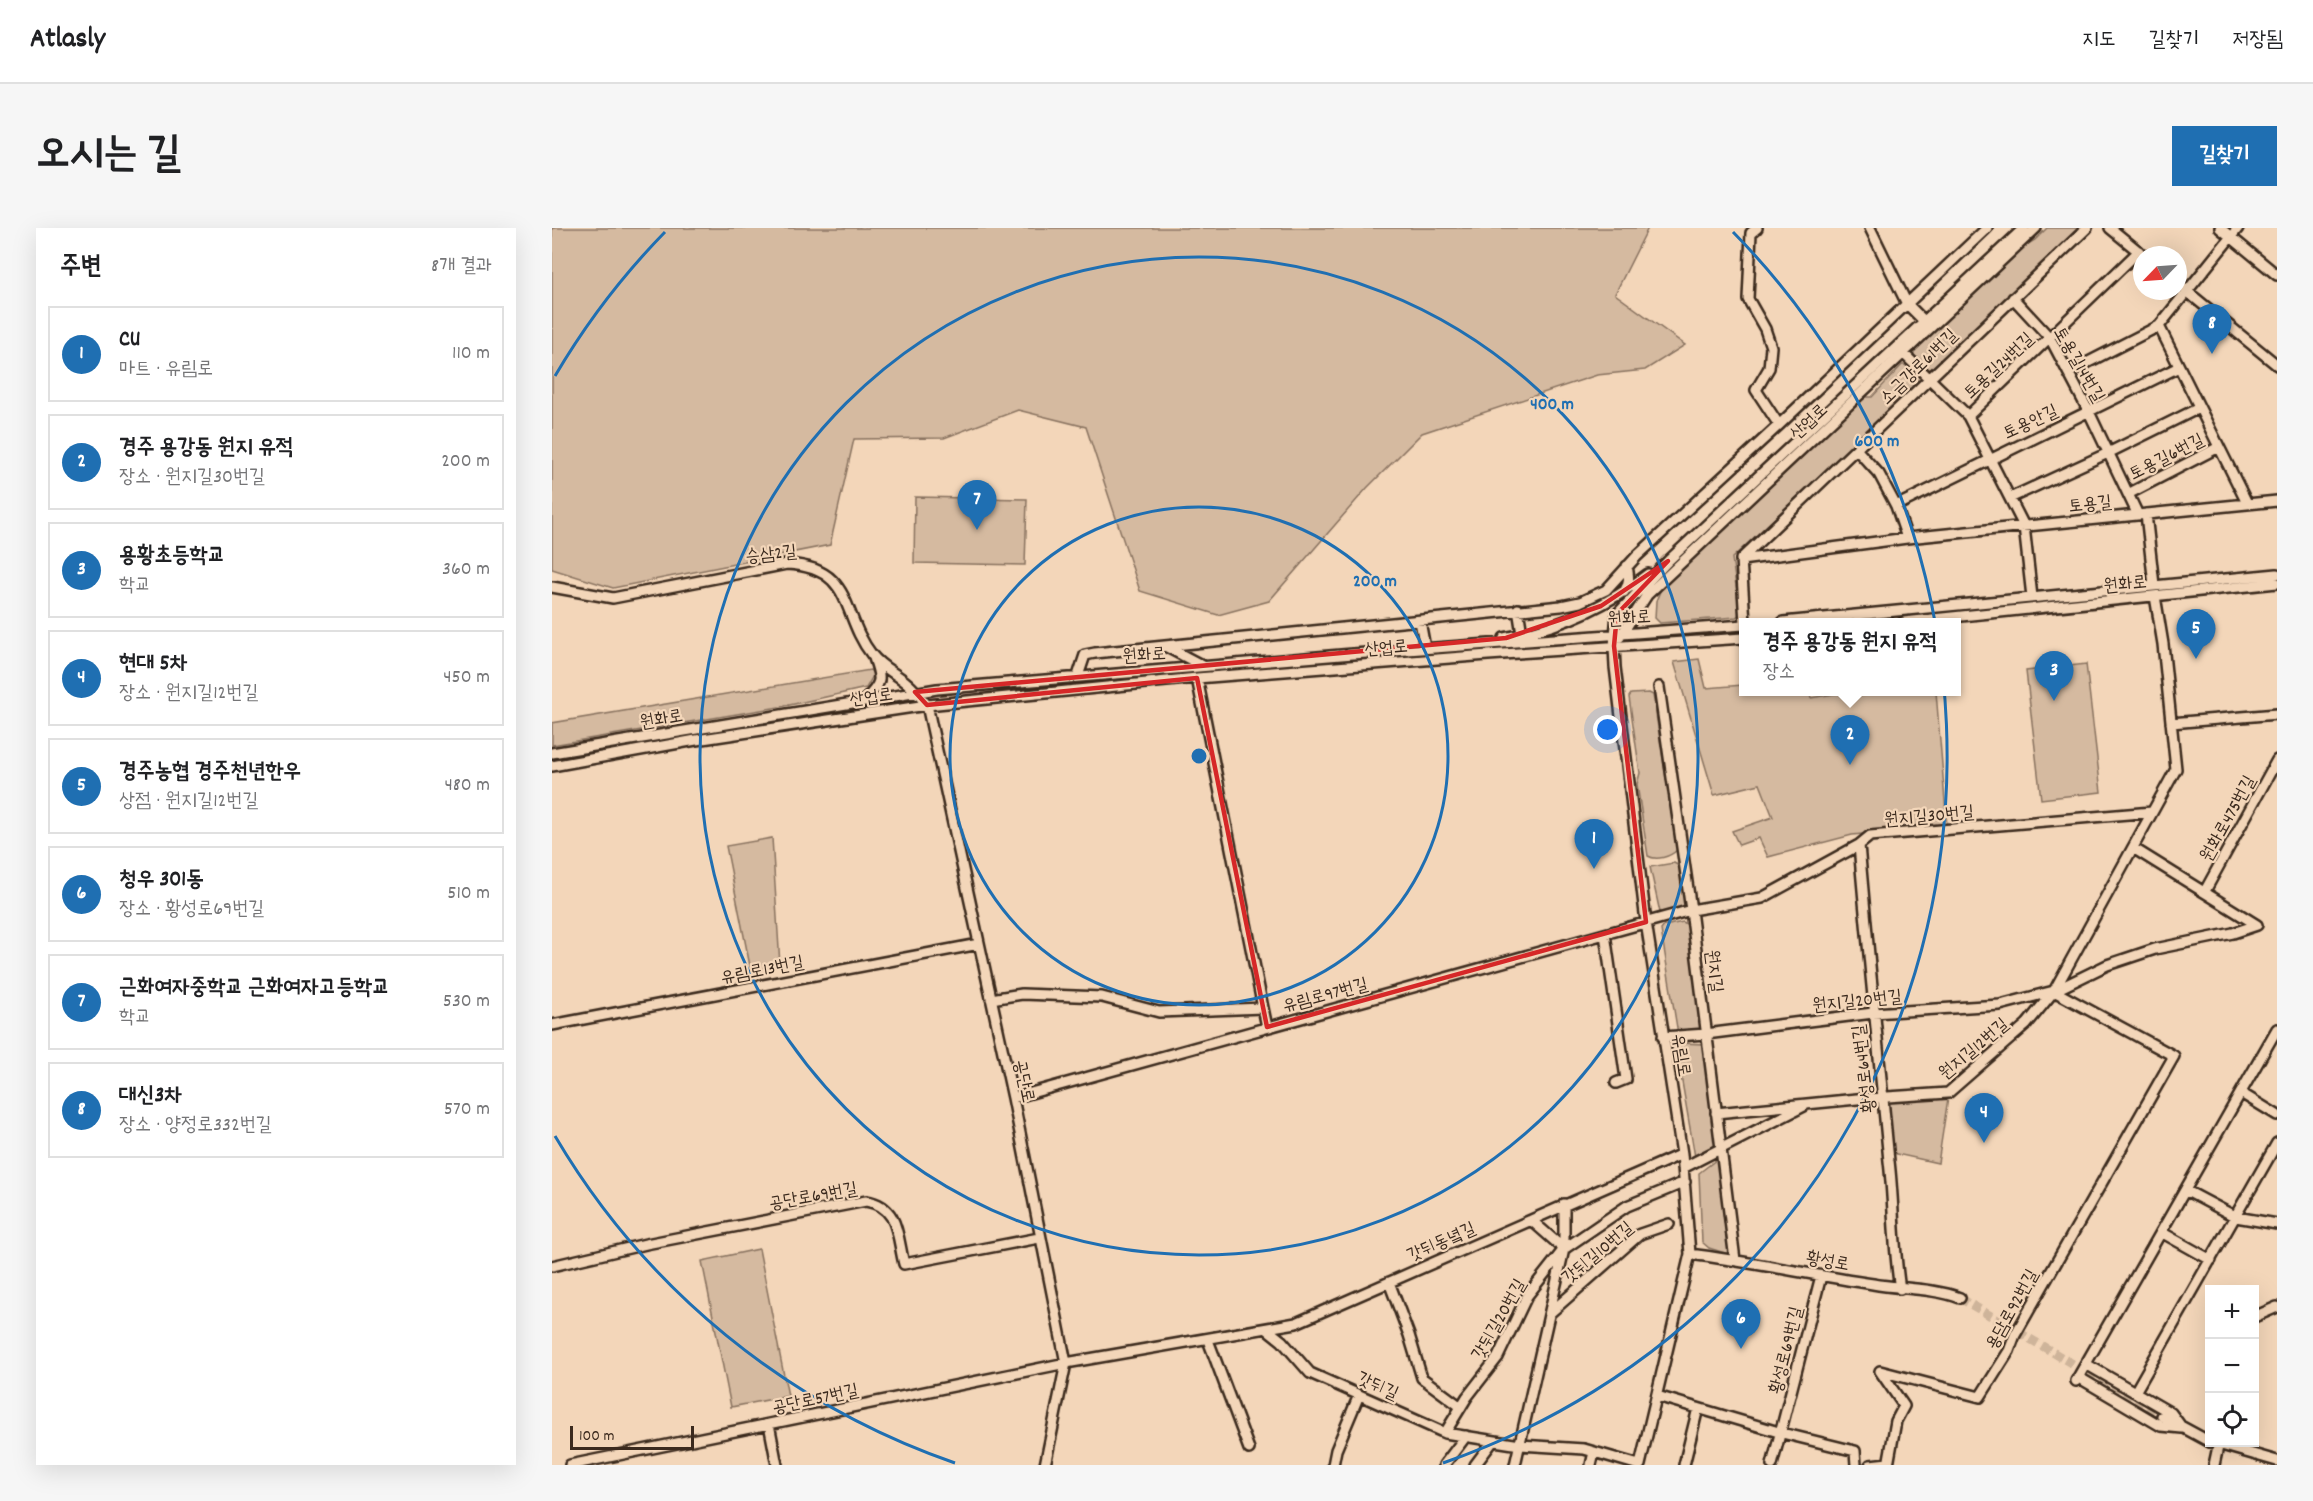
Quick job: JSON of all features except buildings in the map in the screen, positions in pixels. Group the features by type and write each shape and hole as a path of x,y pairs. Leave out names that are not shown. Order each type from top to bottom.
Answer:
{"street":[{"path":"1757,228 1751,233 1748,299 1765,329 1771,346 1768,368 1756,390 1779,425"},
{"path":"1870,228 1907,304 1925,322"},
{"path":"1078,676 1085,655 1561,606 1580,602 1606,590 1627,566 1987,228"},
{"name":"산업로","path":"1618,635 1617,614 1668,561 2024,228"},
{"name":"산업로","path":"552,766 719,736 927,705 1197,678 1614,646 1618,635 1647,595 2036,228"},
{"name":"소금강로61번길","path":"1741,560 2087,228"},
{"path":"2110,228 2133,247"},
{"path":"2220,228 2277,275"},
{"path":"2187,290 2238,228"},
{"name":"토용길24번길","path":"2024,526 1968,416 2133,260"},
{"path":"2187,292 2277,365"},
{"name":"토용길14번길","path":"2013,298 2050,338 2128,494 2142,514"},
{"path":"2069,372 2159,326 2179,300"},
{"name":"토용길6번길","path":"2159,326 2247,503"},
{"path":"1904,353 1968,416"},
{"name":"토용안길","path":"1896,506 2179,367"},
{"name":"토용길6번길","path":"2108,453 2199,408"},
{"name":"토용길6번길","path":"2128,494 2219,447"},
{"path":"1856,449 1879,474 1896,506 1907,538"},
{"path":"2010,498 2108,453"},
{"name":"토용길","path":"1741,560 1907,538 2277,501"},
{"name":"원화로","path":"2142,514 2154,585"},
{"path":"2024,526 2032,597"},
{"path":"1741,560 1744,618"},
{"path":"1460,646 1522,634 1574,619 1623,593 1668,561"},
{"name":"승삼2길","path":"552,586 613,598 787,564 806,565 823,572 836,584 848,602 860,638 874,658 908,684 927,705"},
{"path":"1627,566 1639,572 1652,572"},
{"path":"1623,593 1630,578 1627,566"},
{"name":"원화로","path":"1823,618 2277,574"},
{"name":"원화로","path":"1943,618 2277,583"},
{"name":"원지길12번길","path":"1716,1113 1808,1103 1948,1093 2027,1024 2054,991 2176,769 2156,596"},
{"path":"1518,609 1522,634"},
{"path":"1420,621 1425,648"},
{"name":"원화로","path":"552,753 915,692 1078,676 1739,624"},
{"name":"원화로","path":"1614,646 1739,638"},
{"path":"1164,646 1203,666"},
{"name":"유림로","path":"1614,646 1646,922 1682,1154 1690,1254 1639,1465"},
{"path":"865,700 877,688 881,676 874,658"},
{"path":"1197,678 1263,1008"},
{"name":"원지길","path":"1659,687 1691,910 1735,1260"},
{"name":"공단로","path":"927,705 1012,1098 1066,1363 1046,1465"},
{"path":"2171,723 2277,714"},
{"name":"원화로475번길","path":"2205,891 2277,760"},
{"name":"원지길30번길","path":"1646,922 1691,910 1762,898 1859,846 1870,836 2152,812"},
{"name":"황성로64번길","path":"1859,846 1900,1289"},
{"name":"원지길12번길","path":"2054,991 2107,965 2155,949 2233,933 2257,925 2133,848"},
{"name":"유림로97번길","path":"991,999 1022,994 1102,997 1159,1012 1263,1008 1268,1027 1646,922"},
{"path":"1605,934 1626,1079 1616,1083"},
{"name":"유림로13번길","path":"552,1025 979,944"},
{"name":"원지길20번길","path":"1663,1037 1706,1034 1873,1013 2000,1005 2054,991"},
{"name":"용담로92번길","path":"1888,1464 1896,1421 1904,1406 1880,1371 1980,1397 2174,1056 2054,991"},
{"path":"1012,1098 1268,1027"},
{"path":"2182,1428 2161,1426 2077,1379 2277,1029"},
{"path":"2241,1093 2277,1115"},
{"path":"1683,1168 1808,1103"},
{"path":"2135,1392 2277,1143"},
{"name":"갓뒤동녘길","path":"1066,1363 1296,1323 1682,1154"},
{"name":"갓뒤길20번길","path":"1445,1432 1498,1357 1527,1296 1564,1249 1627,1206 1685,1182"},
{"path":"2185,1190 2236,1217 2277,1224"},
{"name":"공단로69번길","path":"552,1266 646,1244 866,1201 878,1203 888,1210 894,1222 904,1264 1040,1238"},
{"path":"1515,1465 1564,1249 1564,1204"},
{"path":"1531,1220 1564,1249"},
{"name":"갓뒤길10번길","path":"1550,1313 1640,1234 1669,1224"},
{"path":"2161,1232 2211,1260"},
{"name":"황성로","path":"1690,1254 1900,1289 1950,1294 1960,1298"},
{"name":"황성로69번길","path":"1772,1465 1821,1276"},
{"path":"1389,1282 1422,1378 1461,1407"},
{"path":"2259,1315 2277,1307"},
{"name":"갓뒤길","path":"1267,1329 1282,1341 1310,1373 1445,1432 1520,1445 1584,1449 1639,1465"},
{"path":"1208,1340 1250,1449"},
{"name":"공단로57번길","path":"570,1465 1066,1363"},
{"path":"2086,1364 2171,1413 2182,1428"},
{"path":"1333,1465 1336,1450 1359,1395"},
{"path":"1657,1396 1782,1433 1855,1451 1856,1465"},
{"path":"1684,1465 1698,1408"},
{"path":"2162,1416 2205,1438"},
{"path":"769,1424 777,1465"},
{"path":"1444,1465 1466,1436"},
{"path":"1475,1465 1493,1441"},
{"path":"2214,1465 2215,1447"},
{"path":"2229,1447 2277,1461"},
{"path":"1591,1465 1594,1452"},
{"path":"1870,1465 1888,1464"}],"highlighted area":[{"path":"1668,561 1617,614 1614,646 1646,922 1267,1027 1197,678 927,705 915,692 1506,638 1601,606"}],"shaded area":[{"path":"552,228 1648,228 1615,294 1685,345 1645,370 1597,375 1422,433 1367,488 1269,601 1218,615 1140,591 1086,427 1018,410 944,438 854,439 830,545 613,588 552,569"},
{"path":"2047,228 2083,228 1935,370 1929,369 1914,355 1914,347 2015,252 2035,240"},
{"path":"1902,365 1917,375 1918,384 1732,558 1740,614 1736,617 1660,623 1655,618 1656,601 1661,589 1861,397 1872,397"},
{"path":"915,497 1027,499 1025,565 914,563"},
{"path":"1699,659 1706,688 1739,685 1739,696 1810,696 1811,698 1822,696 1936,696 1947,826 1852,835 1768,857 1759,838 1739,845 1732,831 1773,817 1760,784 1714,795 1674,662"},
{"path":"2086,664 2101,792 2041,799 2026,671"},
{"path":"870,670 874,674 866,688 785,706 552,745 552,723"},
{"path":"1649,693 1653,695 1677,850 1659,858 1648,856 1637,784 1640,773 1629,697 1631,694"},
{"path":"772,838 780,965 751,971 726,846"},
{"path":"1674,863 1681,867 1686,906 1683,911 1661,917 1650,867"},
{"path":"1683,922 1688,925 1702,1027 1701,1032 1678,1034 1661,930 1664,926"},
{"path":"1679,1043 1704,1044 1718,1148 1697,1157 1695,1157 1676,1047"},
{"path":"1948,1098 1938,1163 1892,1153 1887,1101"},
{"path":"1716,1160 1721,1163 1731,1251 1728,1254 1709,1248 1702,1242 1699,1173"},
{"path":"759,1249 788,1396 731,1407 702,1261"}],"tunnel":[{"path":"1960,1298 2162,1416"}],"place":[{"name":"대신3차","path":"2212,354"},
{"name":"근화여자중학교 근화여자고등학교","path":"977,530"},
{"name":"경주농협 경주천년한우","path":"2196,659"},
{"name":"용황초등학교","path":"2054,701"},
{"name":"경주 용강동 원지 유적","path":"1850,765"},
{"name":"CU","path":"1594,869"},
{"name":"현대 5차","path":"1984,1143"},
{"name":"청우 301동","path":"1741,1349"}]}
